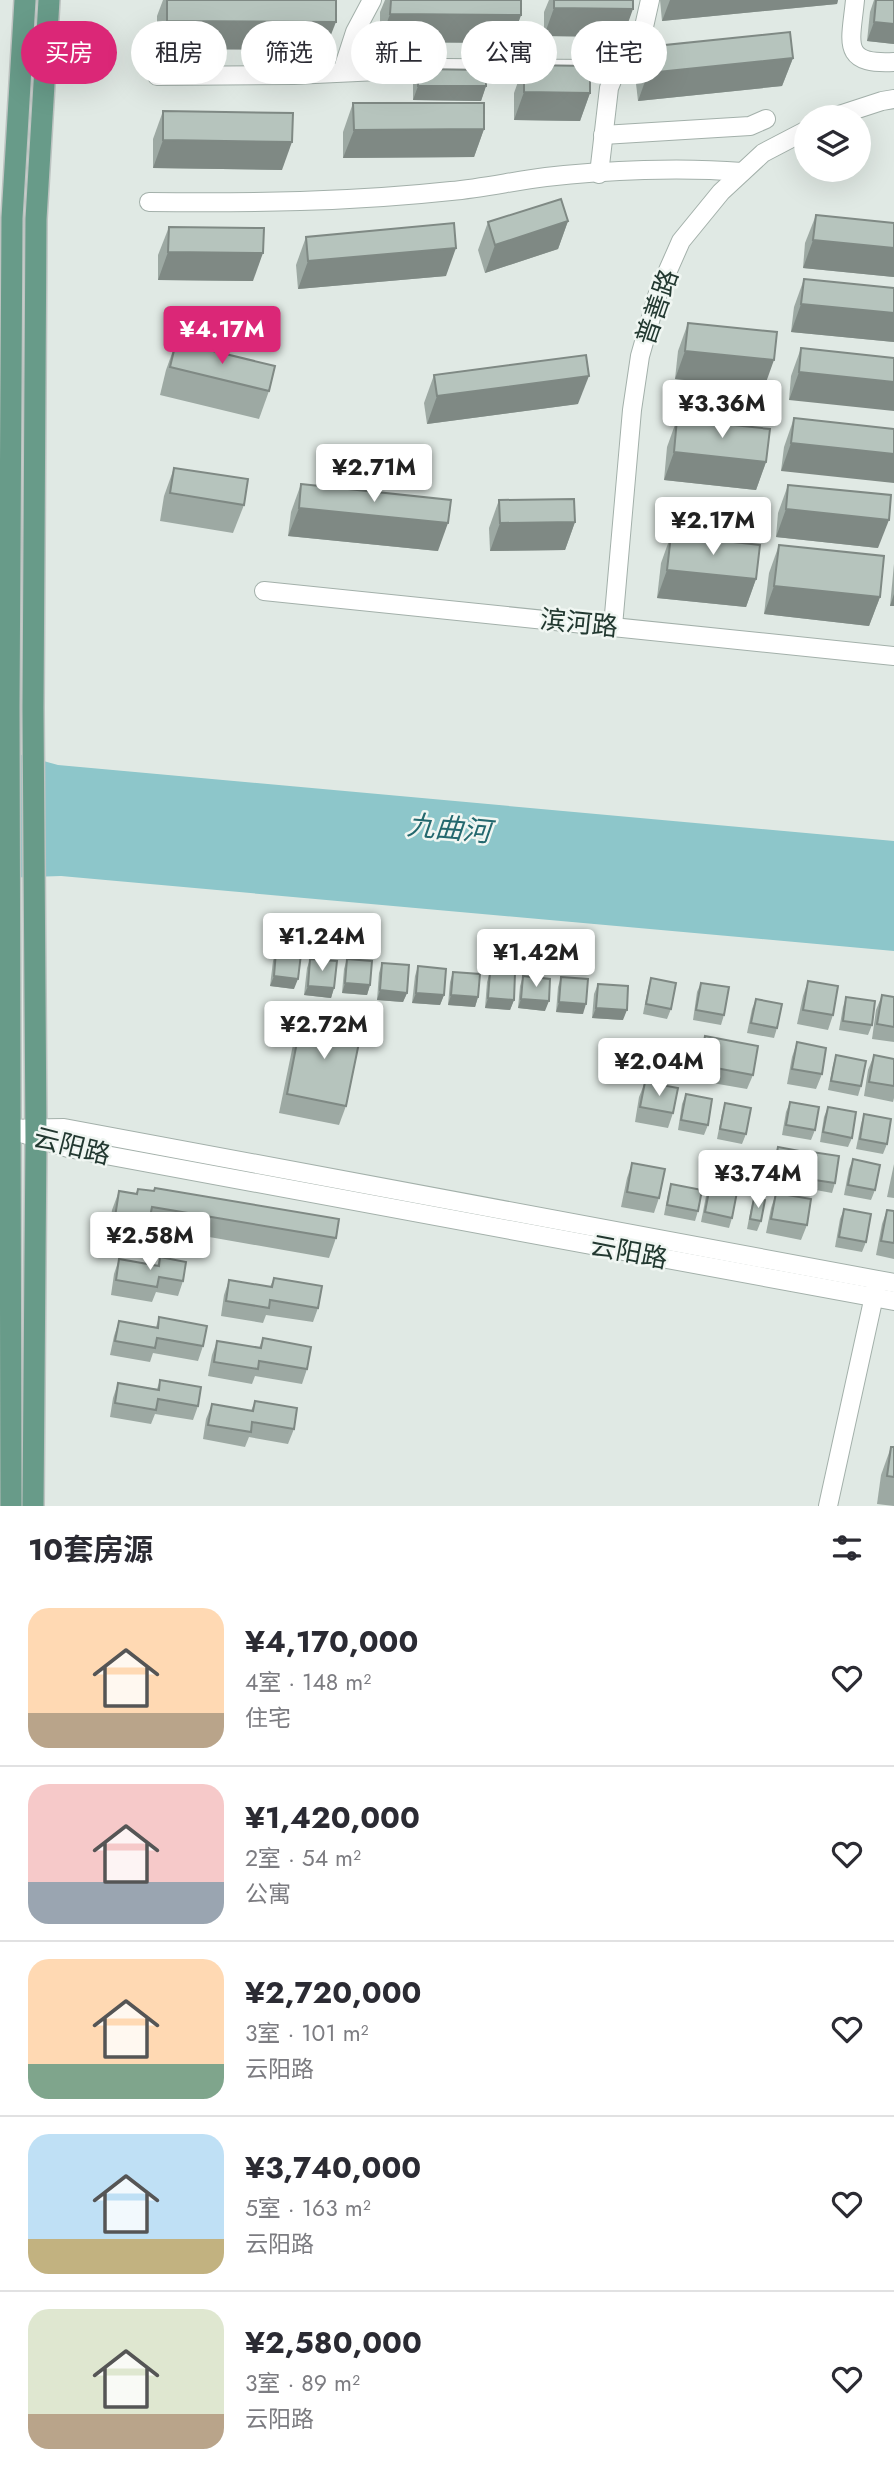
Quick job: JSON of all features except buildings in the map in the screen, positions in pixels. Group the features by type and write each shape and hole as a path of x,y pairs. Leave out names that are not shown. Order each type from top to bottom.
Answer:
{"main road":[{"path":"10,1506 5,1129 10,928 12,218 25,0"},
{"path":"33,1506 36,1133 33,708 36,219 49,0"}],"street":[{"path":"342,72 355,32 372,0"},
{"path":"855,0 851,42 857,55 867,62 894,62"},
{"path":"227,75 468,68 571,69"},
{"path":"599,174 611,84"},
{"path":"870,105 894,99"},
{"path":"603,135 750,126 766,119"},
{"name":"普善路","path":"613,626 632,410 640,356 658,293 681,241 721,192 763,153 794,137"},
{"path":"149,202 266,203 345,200 454,191 548,177 696,169 742,172"},
{"name":"滨河路","path":"264,591 894,656"},
{"name":"云阳路","path":"5,1129 36,1133 81,1150 882,1287 894,1301"},
{"path":"828,1506 882,1287"}],"water":[{"name":"九曲河","path":"0,749 58,765 894,841 894,951 61,876 0,878"}]}
